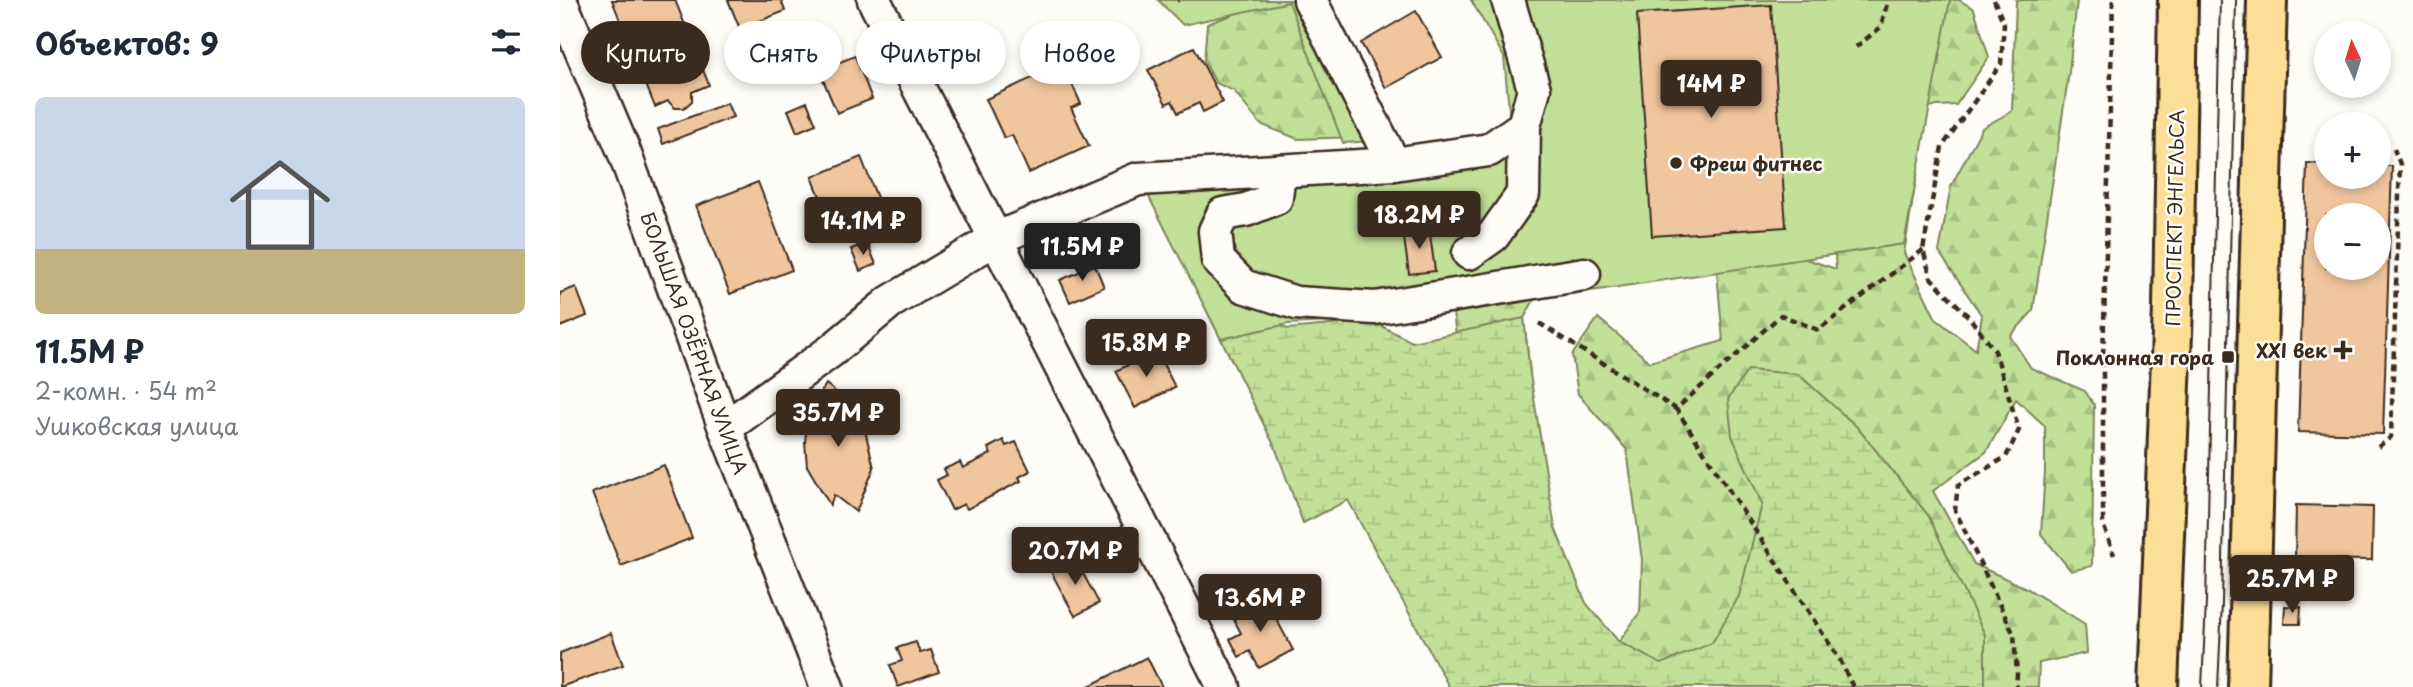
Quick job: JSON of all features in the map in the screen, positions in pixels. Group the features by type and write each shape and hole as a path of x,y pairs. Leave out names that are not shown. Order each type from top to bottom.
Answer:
{"main road":[{"name":"ПРОСПЕКТ ЭНГЕЛЬСА","path":"2158,687 2173,308 2178,0"},
{"path":"2248,687 2267,0"}],"street":[{"name":"БОЛЬШАЯ ОЗЁРНАЯ УЛИЦА","path":"560,0 623,149 725,428 827,687"},
{"path":"874,0 1224,687"},
{"path":"1310,0 1395,164"},
{"path":"1469,253 1493,236 1523,194 1524,126 1534,89 1508,0"},
{"path":"725,428 831,351 890,302 995,239 1138,179 1395,164 1489,150 1524,126"},
{"path":"1279,171 1276,198 1246,210 1223,214 1215,231 1218,260 1243,286 1296,303 1375,308 1584,274"}],"path":[{"path":"1856,47 1881,27 1888,0"},
{"path":"1994,0 2004,24 2001,64 1942,147 1923,250 1931,278 1969,317 1995,351 2019,430 2006,457 1958,485 1955,510 2014,635 2016,687"},
{"path":"2113,0 2103,359 2104,524 2113,555"},
{"path":"2378,447 2391,437 2400,164 2394,149"},
{"path":"1676,409 1781,315 1818,330 1923,250"},
{"path":"1539,323 1676,409 1840,660 1853,687"},
{"path":"2103,359 2128,359"}],"green space":[{"path":"1158,0 1319,0 1390,140 1343,143 1289,2 1183,25"},
{"path":"1272,0 1295,0 1356,137 1298,139 1260,124 1234,91 1216,83 1204,61 1207,24"},
{"name":"Фреш фитнес","path":"1471,0 1950,0 1904,244 1411,318 1288,324 1221,339 1148,195 1513,152 1504,57"},
{"path":"1827,0 1959,0 1974,9 1989,57 1956,105 1903,108 1920,156 1904,253 1936,319 1976,350 1982,316 1939,252 1951,186 1982,128 2012,111 2016,0 2077,0 2069,72 2033,311 2010,336 2031,368 2085,391 2094,405 2092,566 2071,571 2041,534 2045,426 2016,399 1986,452 1933,491 1974,564 2028,589 2085,624 2087,653 2039,663 2038,687 1900,687 1847,656 1635,687 1619,642 1640,612 1642,560 1627,450 1578,394 1572,355 1598,318 1650,362 1723,341 1715,249 1749,240 1836,269 1824,108"},
{"path":"1190,277 1223,304 1288,329 1372,321 1412,342 1524,318 1530,374 1555,528 1586,603 1619,642 1661,664 1712,643 1739,596 1762,504 1732,436 1728,399 1748,370 1798,374 1857,427 1928,515 1985,635 1985,687 1449,687 1348,500 1303,523 1275,447"},
{"path":"1540,289 1524,318 1530,374 1458,350 1453,313"}],"building":[{"path":"612,0 675,0 683,21 620,21"},
{"path":"728,0 781,0 785,11 760,21 737,21"},
{"path":"1771,5 1786,227 1652,236 1637,14"},
{"path":"1416,11 1442,57 1386,88 1361,43"},
{"path":"1194,47 1223,102 1203,112 1199,103 1178,113 1172,101 1166,104 1148,70"},
{"path":"855,56 856,84 866,84 872,99 837,113 825,84 842,84 842,61"},
{"path":"646,84 709,84 692,92 692,101 684,108 675,108 668,101 655,107"},
{"path":"1020,84 1072,84 1081,104 1071,108 1089,146 1029,173 1012,135 1004,138 986,99"},
{"path":"807,102 816,124 797,132 788,110"},
{"path":"727,103 733,117 663,144 658,129"},
{"path":"861,157 887,223 839,243 812,177"},
{"name":"XXI век","path":"2307,163 2314,163 2314,189 2391,189 2392,166 2391,203 2314,203 2314,280 2388,280 2383,434 2298,432"},
{"path":"758,182 792,270 730,294 696,206"},
{"path":"1429,227 1435,271 1409,274 1403,231"},
{"path":"867,243 876,264 860,271 851,249"},
{"path":"1095,265 1104,287 1070,302 1060,280"},
{"path":"576,287 587,316 560,327 560,293"},
{"path":"1156,350 1175,387 1135,408 1116,371"},
{"path":"826,384 861,413 874,468 856,512 834,495 830,505 807,466 805,442 808,415"},
{"path":"1003,440 1006,446 1016,442 1030,471 1019,477 1021,481 967,509 964,504 952,510 937,480 947,475 944,469 960,462 963,468 991,454 988,448"},
{"path":"664,465 692,538 621,566 592,493"},
{"path":"2296,505 2373,507 2372,560 2295,559"},
{"path":"1075,559 1099,603 1075,616 1051,572"},
{"path":"1265,598 1293,650 1259,668 1250,651 1239,657 1230,639 1241,633 1232,616"},
{"path":"2285,606 2301,607 2300,624 2284,624"},
{"path":"611,633 623,665 560,687 560,653"},
{"path":"916,642 920,653 931,650 939,672 898,687 890,665 902,661 897,648"},
{"path":"1147,657 1162,687 1087,687"}],"tram line":[{"path":"2202,687 2220,0"},
{"path":"2218,687 2236,0"}],"place":[{"name":"Фреш фитнес","path":"1676,163"},
{"name":"XXI век","path":"2343,350"},
{"name":"Поклонная гора","path":"2228,357"}]}
